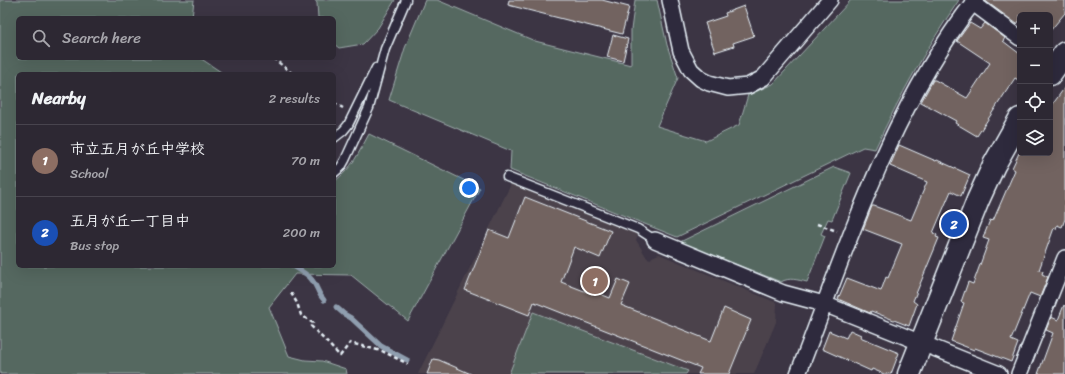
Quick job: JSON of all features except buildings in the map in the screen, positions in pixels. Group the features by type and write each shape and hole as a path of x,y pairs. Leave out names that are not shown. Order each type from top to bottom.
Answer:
{"street":[{"path":"670,0 681,51 691,70 701,79 709,83 728,88 748,86 763,78 830,0"},
{"path":"798,374 873,179 896,127 944,42 974,1 1017,36"},
{"path":"1053,70 1065,53"},
{"path":"909,374 978,200 994,165 1019,120"},
{"path":"655,240 783,293 824,304 999,374"},
{"path":"1019,374 1058,294 1065,258"}],"lane":[{"path":"336,136 343,131 352,119 406,0"},
{"path":"336,171 346,160 370,108 385,49"},
{"path":"507,177 638,229 655,240"}],"path":[{"path":"276,60 290,72"},
{"path":"817,224 826,227"},
{"path":"291,293 297,303 301,315 313,323 311,326 340,356 350,343 382,351 408,364"}],"shaded area":[{"path":"512,182 638,234 636,240 647,258 651,259 659,254 777,303 776,322 754,374 418,374"}],"green space":[{"path":"0,0 194,0 192,16 16,16 16,60 203,60 221,72 16,72 16,268 336,268 336,180 351,165 369,134 480,188 408,321 351,275 295,274 269,307 289,356 305,360 322,361 346,369 347,374 0,374"},
{"path":"315,0 395,0 378,28 363,44 339,48 336,46 336,16 318,16 317,3"},
{"path":"425,0 437,0 535,41 631,65 631,30 635,0 657,0 667,45 678,78 657,126 706,141 739,125 748,95 773,84 851,0 959,0 914,73 875,149 863,147 677,237 510,170 511,151 389,100 405,48"},
{"path":"834,167 851,173 832,220 828,219 821,234 825,236 807,282 790,279 781,282 680,242"},
{"path":"533,312 688,371 686,374 509,374"}],"waterway":[{"path":"296,268 310,278 324,300"},
{"path":"336,307 351,318 381,346 407,360"}],"place":[{"name":"五月が丘一丁目中","path":"954,224"},
{"name":"市立五月が丘中学校","path":"595,281"}]}
